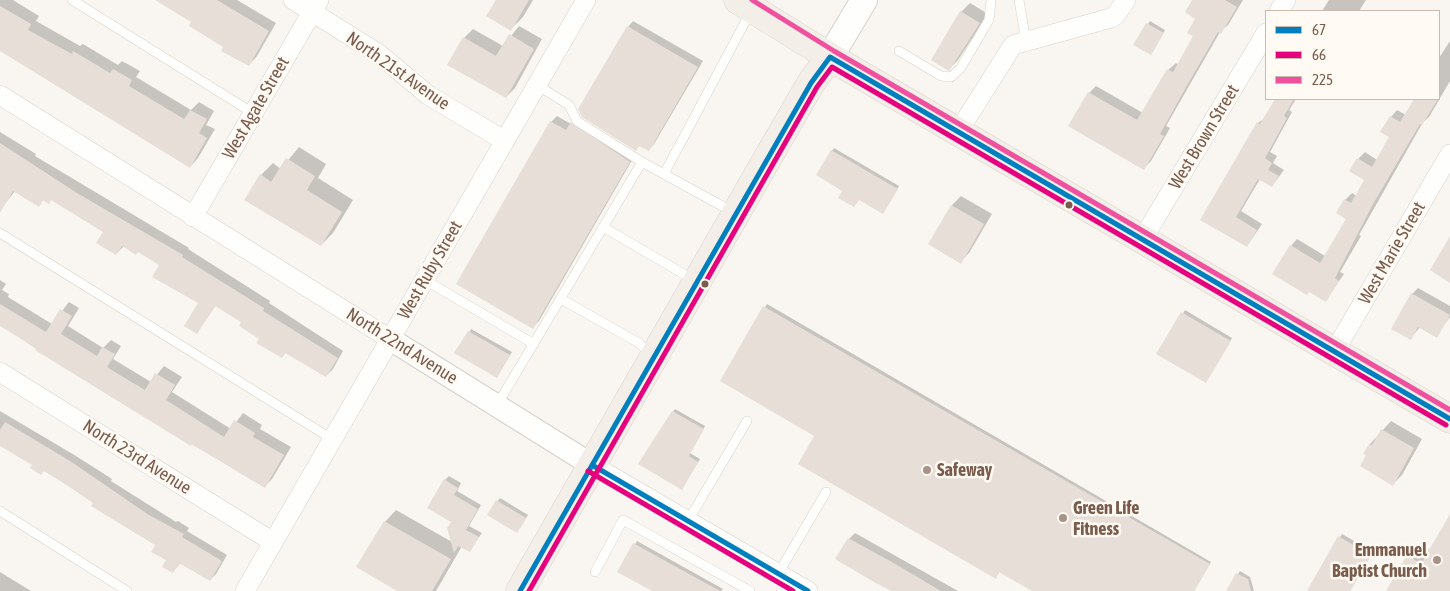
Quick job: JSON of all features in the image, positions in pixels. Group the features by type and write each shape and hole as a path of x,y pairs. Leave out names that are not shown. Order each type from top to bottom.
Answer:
{"main road":[{"path":"520,591 811,84 830,57 864,0"},
{"path":"745,4 830,57 1450,420"}],"street":[{"name":"North 21st Avenue","path":"293,0 315,6 379,54 428,95 505,141"},
{"name":"West Ruby Street","path":"245,591 586,0"},
{"path":"958,132 1009,48 1111,18 1116,15 1126,0"},
{"name":"West Agate Street","path":"193,217 315,6"},
{"name":"West Brown Street","path":"1142,240 1265,35"},
{"name":"North 22nd Avenue","path":"0,95 592,465 808,591"},
{"name":"West Marie Street","path":"1334,352 1450,154"},
{"name":"North 23rd Avenue","path":"0,372 273,542"}],"lane":[{"path":"72,0 253,113"},
{"path":"899,51 941,76 951,77 960,69 989,20 991,0"},
{"path":"1019,0 1026,42"},
{"path":"664,174 745,4"},
{"path":"537,85 569,104 577,121 642,162 736,214"},
{"path":"497,406 642,162"},
{"path":"603,227 697,282"},
{"path":"0,233 332,440"},
{"path":"425,280 534,344"},
{"path":"561,299 639,343 654,357"},
{"path":"688,521 747,421"},
{"path":"778,574 826,492"},
{"path":"0,511 127,591"},
{"path":"595,572 623,520 745,590"}],"building":[{"path":"155,0 217,0 269,31 249,66 221,51 223,47 189,26 191,22"},
{"path":"496,0 529,0 511,31 486,16"},
{"path":"1192,0 1225,0 1237,7 1221,34 1218,32 1189,82 1160,134 1164,136 1144,170 1068,126 1088,92 1137,120 1167,69 1173,72 1193,36 1187,33 1195,19 1185,12"},
{"path":"0,6 31,24 28,30 72,54 73,51 110,73 113,69 132,80 129,86 184,119 190,110 207,119 199,133 207,138 190,168 0,51"},
{"path":"960,11 980,23 949,71 931,60"},
{"path":"1146,23 1164,33 1151,55 1133,45"},
{"path":"627,26 698,67 649,151 639,146 636,151 582,117 578,109"},
{"path":"509,34 534,49 506,98 447,65 463,37 496,56"},
{"path":"1274,100 1293,100 1284,116 1287,118 1265,158 1272,163 1268,170 1279,176 1272,187 1258,179 1236,217 1257,230 1247,247 1200,220 1257,122 1260,124"},
{"path":"1413,100 1437,100 1422,125 1420,124 1373,204 1335,278 1339,281 1326,302 1309,292 1307,295 1272,274 1290,245 1320,263 1346,219 1336,213 1344,199 1351,203 1364,180 1349,171 1357,158 1372,167 1389,137 1380,132 1390,116 1400,122"},
{"path":"550,121 566,130 571,122 630,162 533,329 456,284"},
{"path":"0,143 77,193 183,255 182,257 264,308 263,311 338,358 326,377 285,353 282,358 256,343 259,339 239,326 241,322 215,306 197,334 184,326 198,303 152,277 159,265 138,252 136,255 122,246 116,255 96,243 103,232 51,200 49,204 43,200 39,207 13,191 0,213"},
{"path":"831,150 898,189 883,214 859,200 854,207 838,198 842,191 816,175"},
{"path":"286,158 315,176 307,190 342,212 321,246 244,200 260,174 271,182"},
{"path":"951,205 984,224 961,264 928,244"},
{"path":"1450,236 1450,283 1430,270"},
{"path":"1411,293 1450,315 1437,338 1418,327 1411,340 1391,329"},
{"path":"0,304 46,332 60,309 72,316 61,334 97,356 102,347 115,354 107,367 145,390 155,373 175,385 166,400 224,437 234,420 255,433 253,437 284,455 265,488 192,444 191,446 35,350 36,348 0,326"},
{"path":"763,306 1210,564 1194,591 1032,591 999,572 996,579 798,464 814,436 720,381"},
{"path":"1181,312 1231,341 1206,383 1156,354"},
{"path":"468,331 510,355 497,378 454,353"},
{"path":"672,411 704,429 689,456 698,462 682,490 638,464"},
{"path":"5,422 70,461 149,515 184,534 182,537 222,561 210,581 179,563 173,573 162,567 166,560 151,552 155,545 91,506 93,503 68,486 44,471 41,475 30,468 32,465 0,446 0,430"},
{"path":"1381,429 1414,448 1393,486 1360,466 1366,455 1363,454 1369,444 1372,445"},
{"path":"444,479 458,488 454,495 478,509 466,530 479,537 470,552 458,546 454,553 447,528 451,522 427,508"},
{"path":"496,500 526,518 517,533 487,515"},
{"name":"Emmanuel Baptist Church","path":"1450,514 1450,591 1386,591 1407,555 1421,564"},
{"path":"384,521 451,559 432,591 397,591 356,567"},
{"path":"1338,536 1371,555 1350,591 1307,591"},
{"path":"848,538 941,591 891,591 874,582 835,559"},
{"path":"633,543 720,591 652,591 617,572"},
{"path":"1236,573 1248,579 1251,591 1226,591"}],"transit line":[{"name":"225","path":"752,0 834,51 1450,410"},
{"name":"67","path":"520,591 811,83 830,57 1450,419"},
{"name":"66","path":"529,591 817,87 832,67 1446,425"},
{"name":"67","path":"592,465 808,591"},
{"name":"66","path":"588,471 793,591"}],"place":[{"name":"Safeway","path":"927,470"},
{"name":"Green Life Fitness","path":"1063,518"},
{"name":"Emmanuel Baptist Church","path":"1437,560"}]}
